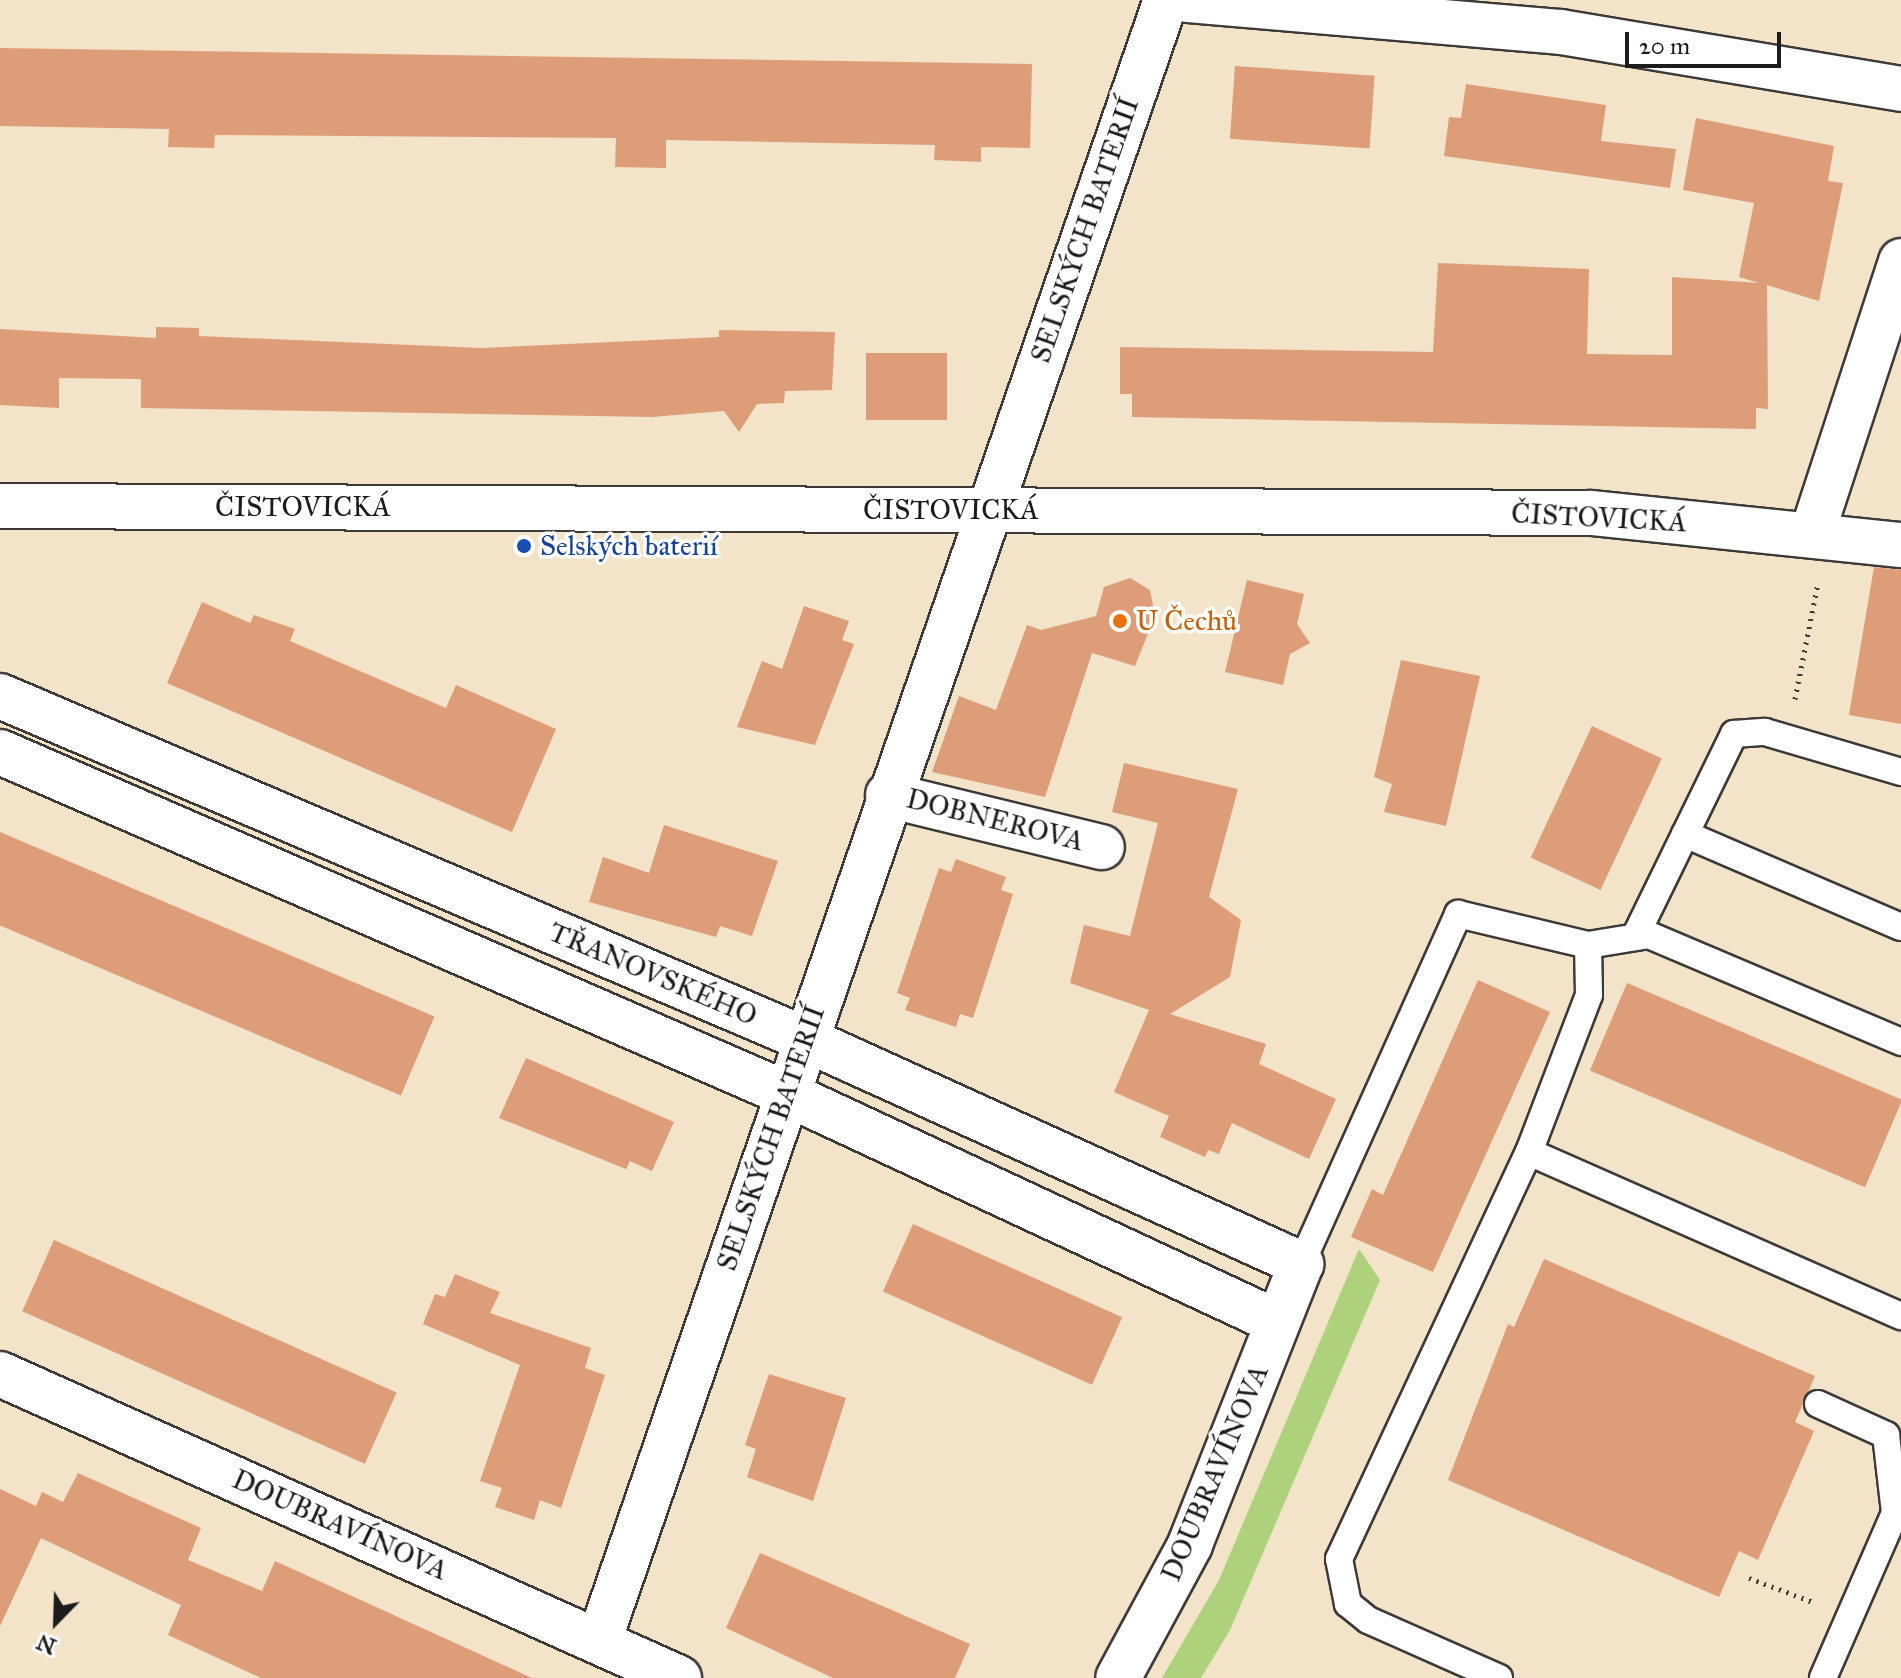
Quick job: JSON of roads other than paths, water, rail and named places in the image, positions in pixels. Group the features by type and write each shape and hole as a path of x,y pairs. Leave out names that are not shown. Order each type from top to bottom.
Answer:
{"street":[{"name":"SELSKÝCH BATERIÍ","path":"599,1641 785,1093 1166,0"},
{"path":"1187,0 1561,32 1901,89"},
{"path":"1813,531 1901,261"},
{"name":"ČISTOVICKÁ","path":"0,506 1591,513 1813,531 1901,545"},
{"name":"TŘANOVSKÉHO","path":"0,696 805,1039 1301,1264"},
{"name":"TŘANOVSKÉHO","path":"0,752 785,1093 1277,1322"},
{"name":"DOBNEROVA","path":"888,795 1102,847"},
{"name":"DOUBRAVÍNOVA","path":"1118,1678 1190,1545 1301,1264"},
{"name":"DOUBRAVÍNOVA","path":"0,1374 679,1678"}],"lane":[{"path":"1635,937 1734,734 1765,732 1901,772"},
{"path":"1685,834 1901,927"},
{"path":"1301,1264 1458,914 1588,945 1649,935 1901,1042"},
{"path":"1499,1678 1368,1620 1348,1604 1339,1559 1529,1152 1589,995 1588,945"},
{"path":"1529,1152 1901,1316"},
{"path":"1818,1404 1886,1435 1895,1513 1823,1678"}],"place":[{"name":"Selských baterií","path":"524,546"},
{"name":"U Čechů","path":"1120,621"}]}
